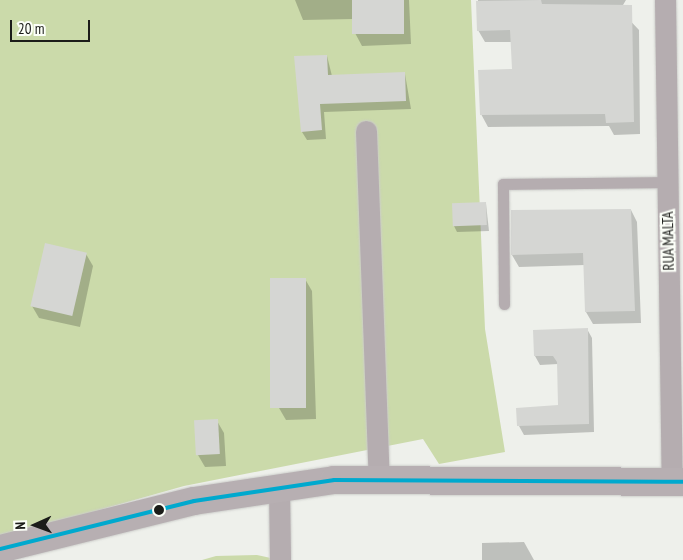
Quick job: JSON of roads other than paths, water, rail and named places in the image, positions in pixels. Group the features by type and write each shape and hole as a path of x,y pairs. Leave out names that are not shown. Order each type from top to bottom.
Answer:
{"main road":[{"path":"0,549 194,501 279,486 379,478 678,482"}],"street":[{"name":"RUA MALTA","path":"665,0 667,182 678,482"},
{"path":"366,131 379,478"},
{"path":"279,486 280,560"}],"lane":[{"path":"504,304 503,184 667,182"}]}
